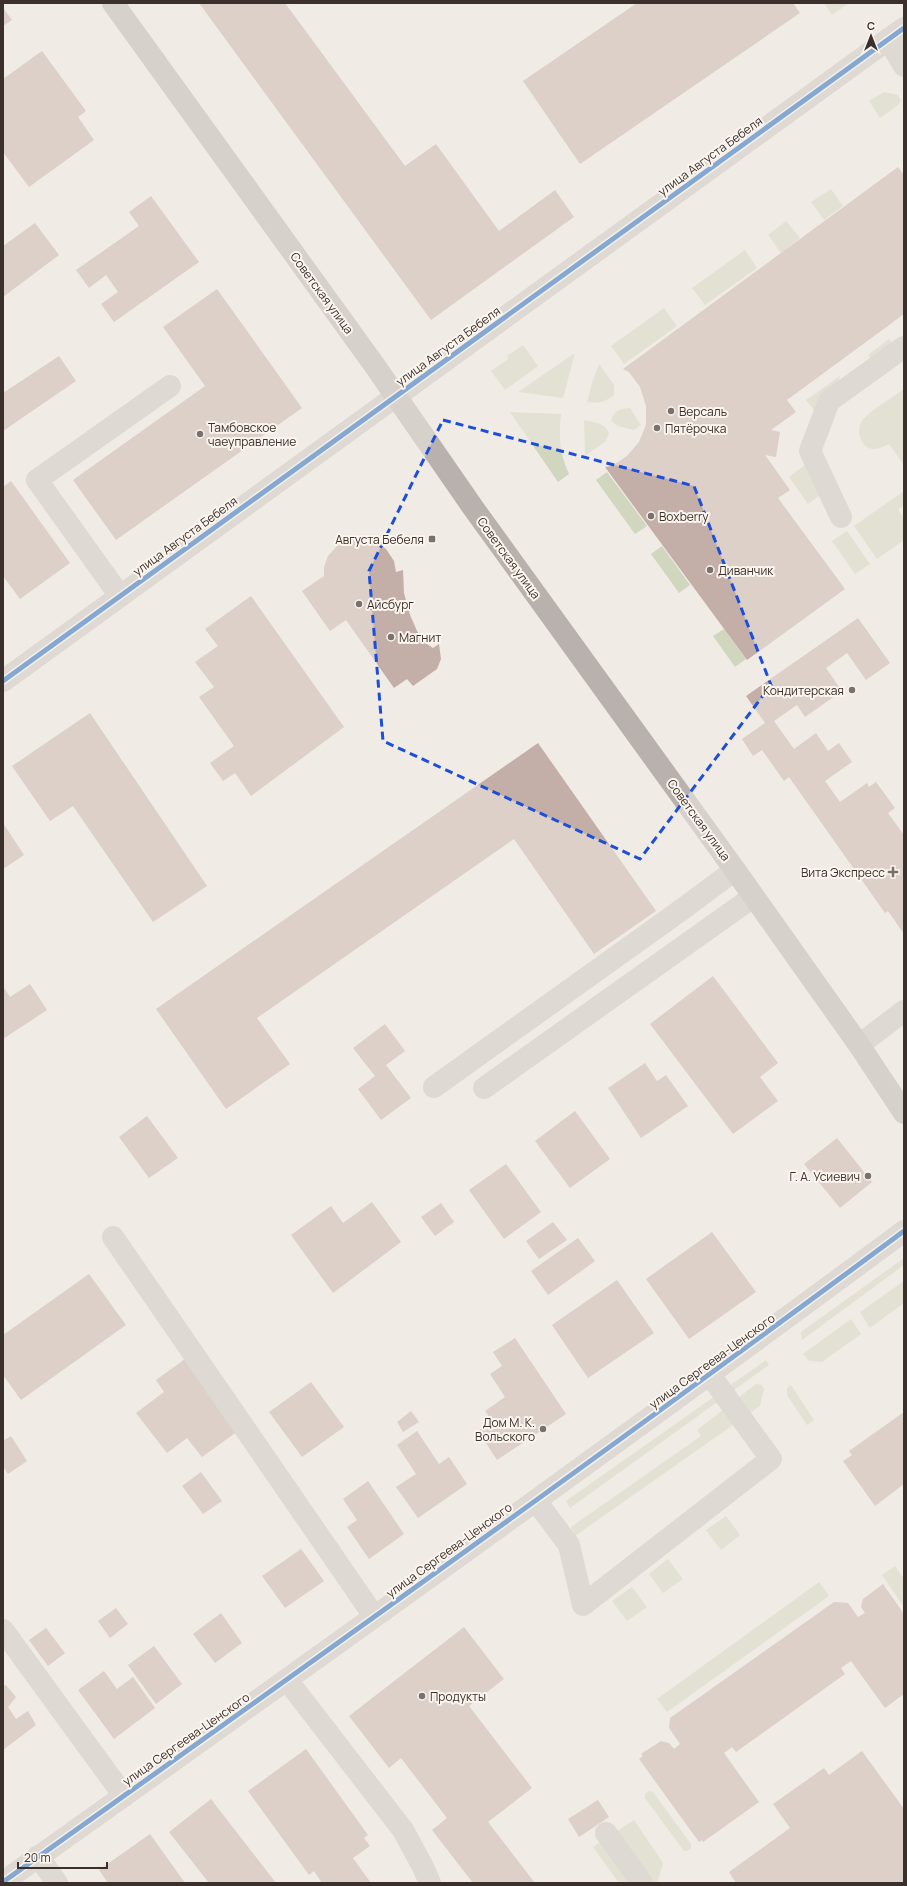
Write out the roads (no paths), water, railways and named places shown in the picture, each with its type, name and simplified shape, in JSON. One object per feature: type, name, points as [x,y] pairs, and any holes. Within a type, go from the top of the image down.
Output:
[{"type":"main road","name":"Советская улица","points":[[113,3],[396,396],[474,509],[735,870],[859,1045],[904,1113]]},
{"type":"street","name":"улица Августа Бебеля","points":[[3,681],[896,33]]},
{"type":"street","points":[[896,33],[904,66]]},
{"type":"street","points":[[841,517],[810,451],[829,401],[904,347]]},
{"type":"street","points":[[120,596],[37,480],[170,386]]},
{"type":"street","points":[[434,1087],[735,870]]},
{"type":"street","points":[[484,1088],[753,896]]},
{"type":"street","points":[[859,1045],[904,1011]]},
{"type":"street","name":"улица Сергеева-Ценского","points":[[3,1882],[710,1375],[904,1232]]},
{"type":"street","points":[[113,1237],[374,1616]]},
{"type":"street","points":[[536,1500],[569,1545],[583,1605],[771,1459],[710,1375]]},
{"type":"street","points":[[3,1630],[124,1796]]},
{"type":"street","points":[[286,1680],[404,1830],[430,1883]]},
{"type":"street","points":[[606,1833],[642,1883]]},
{"type":"street","points":[[38,1856],[57,1883]]},
{"type":"place","name":"Версаль","points":[[671,411]]},
{"type":"place","name":"Пятёрочка","points":[[657,428]]},
{"type":"place","name":"Тамбовское чаеуправление","points":[[200,434]]},
{"type":"place","name":"Boxberry","points":[[651,516]]},
{"type":"place","name":"Августа Бебеля","points":[[432,539]]},
{"type":"place","name":"Диванчик","points":[[710,570]]},
{"type":"place","name":"Айсбург","points":[[359,604]]},
{"type":"place","name":"Магнит","points":[[391,637]]},
{"type":"place","name":"Кондитерская","points":[[852,690]]},
{"type":"place","name":"Вита Экспресс","points":[[893,872]]},
{"type":"place","name":"Г. А. Усиевич","points":[[868,1176]]},
{"type":"place","name":"Дом М. К. Вольского","points":[[543,1429]]},
{"type":"place","name":"Продукты","points":[[422,1696]]}]
